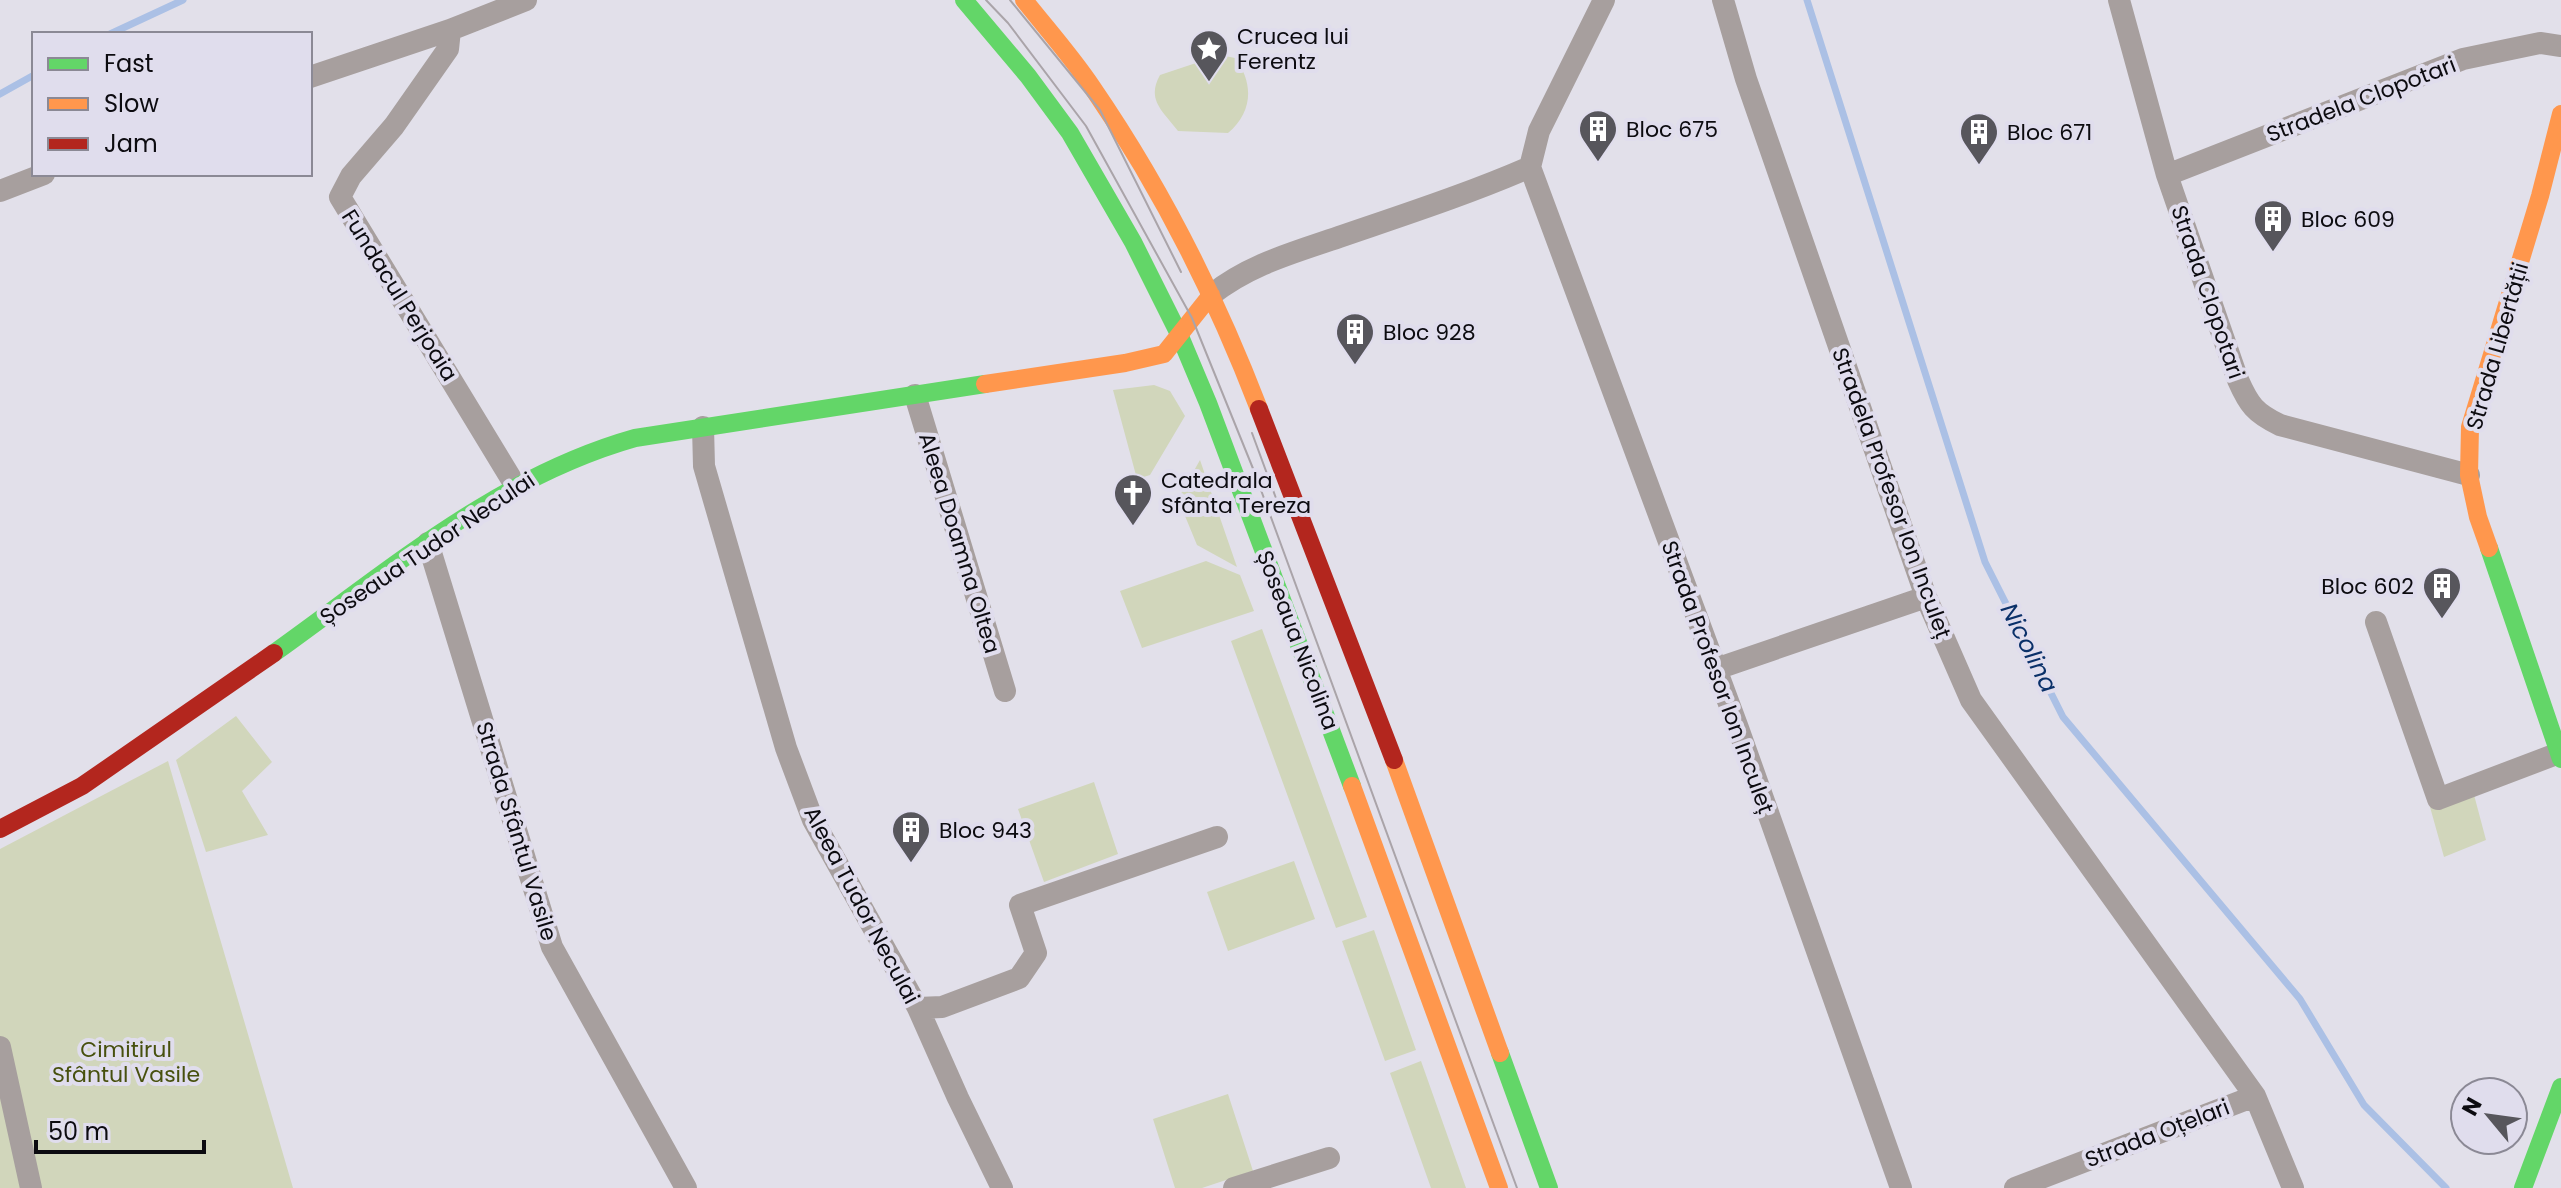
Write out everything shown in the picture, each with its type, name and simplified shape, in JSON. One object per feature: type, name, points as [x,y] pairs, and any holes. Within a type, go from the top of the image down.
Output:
[{"type":"main road","name":"Șoseaua Nicolina","points":[[964,0],[1028,76],[1070,133],[1133,242],[1179,334],[1333,734],[1499,1188]]},
{"type":"main road","points":[[1024,0],[1091,85],[1118,127],[1211,295],[1251,387],[1372,699],[1549,1188]]},
{"type":"main road","name":"Strada Libertății","points":[[2560,756],[2478,517],[2469,475],[2470,427],[2528,239],[2561,114]]},
{"type":"main road","points":[[2548,165],[2561,146]]},
{"type":"main road","name":"Șoseaua Tudor Neculai","points":[[0,829],[82,786],[135,751],[515,485],[599,446],[703,427],[1125,363],[1164,354],[1211,295]]},
{"type":"main road","points":[[2523,1188],[2561,1087]]},
{"type":"street","points":[[312,76],[450,30],[526,0]]},
{"type":"street","points":[[1211,295],[1235,276],[1273,260],[1488,185],[1530,167],[1539,131],[1604,0]]},
{"type":"street","name":"Stradela Profesor Ion Inculeț","points":[[1723,0],[1746,79],[1926,597],[1971,700],[2255,1096],[2293,1188]]},
{"type":"street","name":"Strada Clopotari","points":[[2119,0],[2167,175],[2247,401],[2260,415],[2280,425],[2469,475]]},
{"type":"street","name":"Fundacul Perjoaia","points":[[450,30],[448,49],[394,126],[351,176],[340,197],[515,485]]},
{"type":"street","name":"Stradela Clopotari","points":[[2167,175],[2463,59],[2540,43],[2561,46]]},
{"type":"street","name":"Strada Profesor Ion Inculeț","points":[[1530,167],[1716,669],[1901,1188]]},
{"type":"street","points":[[0,191],[39,176]]},
{"type":"street","name":"Aleea Doamna Oltea","points":[[915,395],[1005,691]]},
{"type":"street","name":"Aleea Tudor Neculai","points":[[703,427],[704,466],[786,748],[813,820],[918,1008],[1002,1188]]},
{"type":"street","name":"Strada Sfântul Vasile","points":[[428,543],[552,947],[686,1188]]},
{"type":"street","points":[[1716,669],[1926,597]]},
{"type":"street","points":[[2376,622],[2438,799],[2560,756]]},
{"type":"street","points":[[918,1008],[942,1007],[1019,978],[1036,953],[1020,905],[1217,837]]},
{"type":"street","points":[[0,1047],[31,1188]]},
{"type":"street","name":"Strada Oțelari","points":[[2015,1188],[2255,1096]]},
{"type":"street","points":[[1234,1188],[1329,1158]]},
{"type":"green space","points":[[1220,55],[1235,58],[1245,77],[1248,97],[1242,116],[1228,133],[1178,131],[1158,105],[1155,91],[1160,75]]},
{"type":"green space","points":[[1154,385],[1170,391],[1185,416],[1150,475],[1137,479],[1113,390]]},
{"type":"green space","points":[[1200,460],[1237,567],[1197,545],[1178,499]]},
{"type":"green space","points":[[1206,561],[1240,575],[1254,611],[1142,648],[1120,591]]},
{"type":"green space","points":[[1262,629],[1367,917],[1336,928],[1231,641]]},
{"type":"green space","points":[[236,716],[272,762],[242,791],[268,835],[206,852],[176,760]]},
{"type":"green space","name":"Cimitirul Sfântul Vasile","points":[[168,761],[293,1188],[0,1188],[0,849]]},
{"type":"green space","points":[[1094,782],[1118,854],[1044,882],[1018,809]]},
{"type":"green space","points":[[2473,791],[2486,840],[2444,857],[2430,807]]},
{"type":"green space","points":[[1294,861],[1315,919],[1228,951],[1207,892]]},
{"type":"green space","points":[[1374,930],[1416,1050],[1385,1061],[1342,941]]},
{"type":"green space","points":[[1421,1061],[1466,1188],[1431,1188],[1390,1073]]},
{"type":"green space","points":[[1228,1094],[1253,1171],[1202,1188],[1175,1188],[1153,1119]]},
{"type":"waterway","name":"Nicolina","points":[[114,32],[183,0]]},
{"type":"waterway","name":"Nicolina","points":[[1807,0],[1985,562],[2063,717],[2300,999],[2364,1105],[2446,1188]]},
{"type":"waterway","name":"Nicolina","points":[[0,94],[32,76]]},
{"type":"tram line","points":[[986,0],[1008,23],[1086,126],[1192,318],[1254,471],[1517,1188]]},
{"type":"tram line","points":[[1010,0],[1100,110],[1181,272]]},
{"type":"tram line","points":[[1252,433],[1277,501]]},
{"type":"traffic: fast","points":[[964,0],[1028,76],[1070,133],[1133,242],[1179,334],[1208,403],[1352,786]]},
{"type":"traffic: fast","points":[[274,653],[446,529],[490,502],[585,455],[635,438],[985,384]]},
{"type":"traffic: fast","points":[[2489,548],[2561,759]]},
{"type":"traffic: fast","points":[[1500,1053],[1549,1188]]},
{"type":"traffic: fast","points":[[2523,1188],[2561,1087]]},
{"type":"traffic: slow","points":[[1024,0],[1084,76],[1141,163],[1205,284],[1259,409]]},
{"type":"traffic: slow","points":[[2489,548],[2478,517],[2469,475],[2470,427],[2540,196],[2561,114]]},
{"type":"traffic: slow","points":[[985,384],[1125,363],[1164,354],[1211,295]]},
{"type":"traffic: slow","points":[[1394,760],[1500,1053]]},
{"type":"traffic: slow","points":[[1352,786],[1499,1188]]},
{"type":"traffic: jam","points":[[1259,409],[1394,760]]},
{"type":"traffic: jam","points":[[0,829],[82,786],[274,653]]},
{"type":"place","name":"Crucea lui Ferentz","points":[[1209,83]]},
{"type":"place","name":"Bloc 675","points":[[1598,163]]},
{"type":"place","name":"Bloc 671","points":[[1979,166]]},
{"type":"place","name":"Bloc 609","points":[[2273,253]]},
{"type":"place","name":"Bloc 928","points":[[1355,366]]},
{"type":"place","name":"Catedrala Sfânta Tereza","points":[[1133,527]]},
{"type":"place","name":"Bloc 602","points":[[2442,620]]},
{"type":"place","name":"Bloc 943","points":[[911,864]]}]
